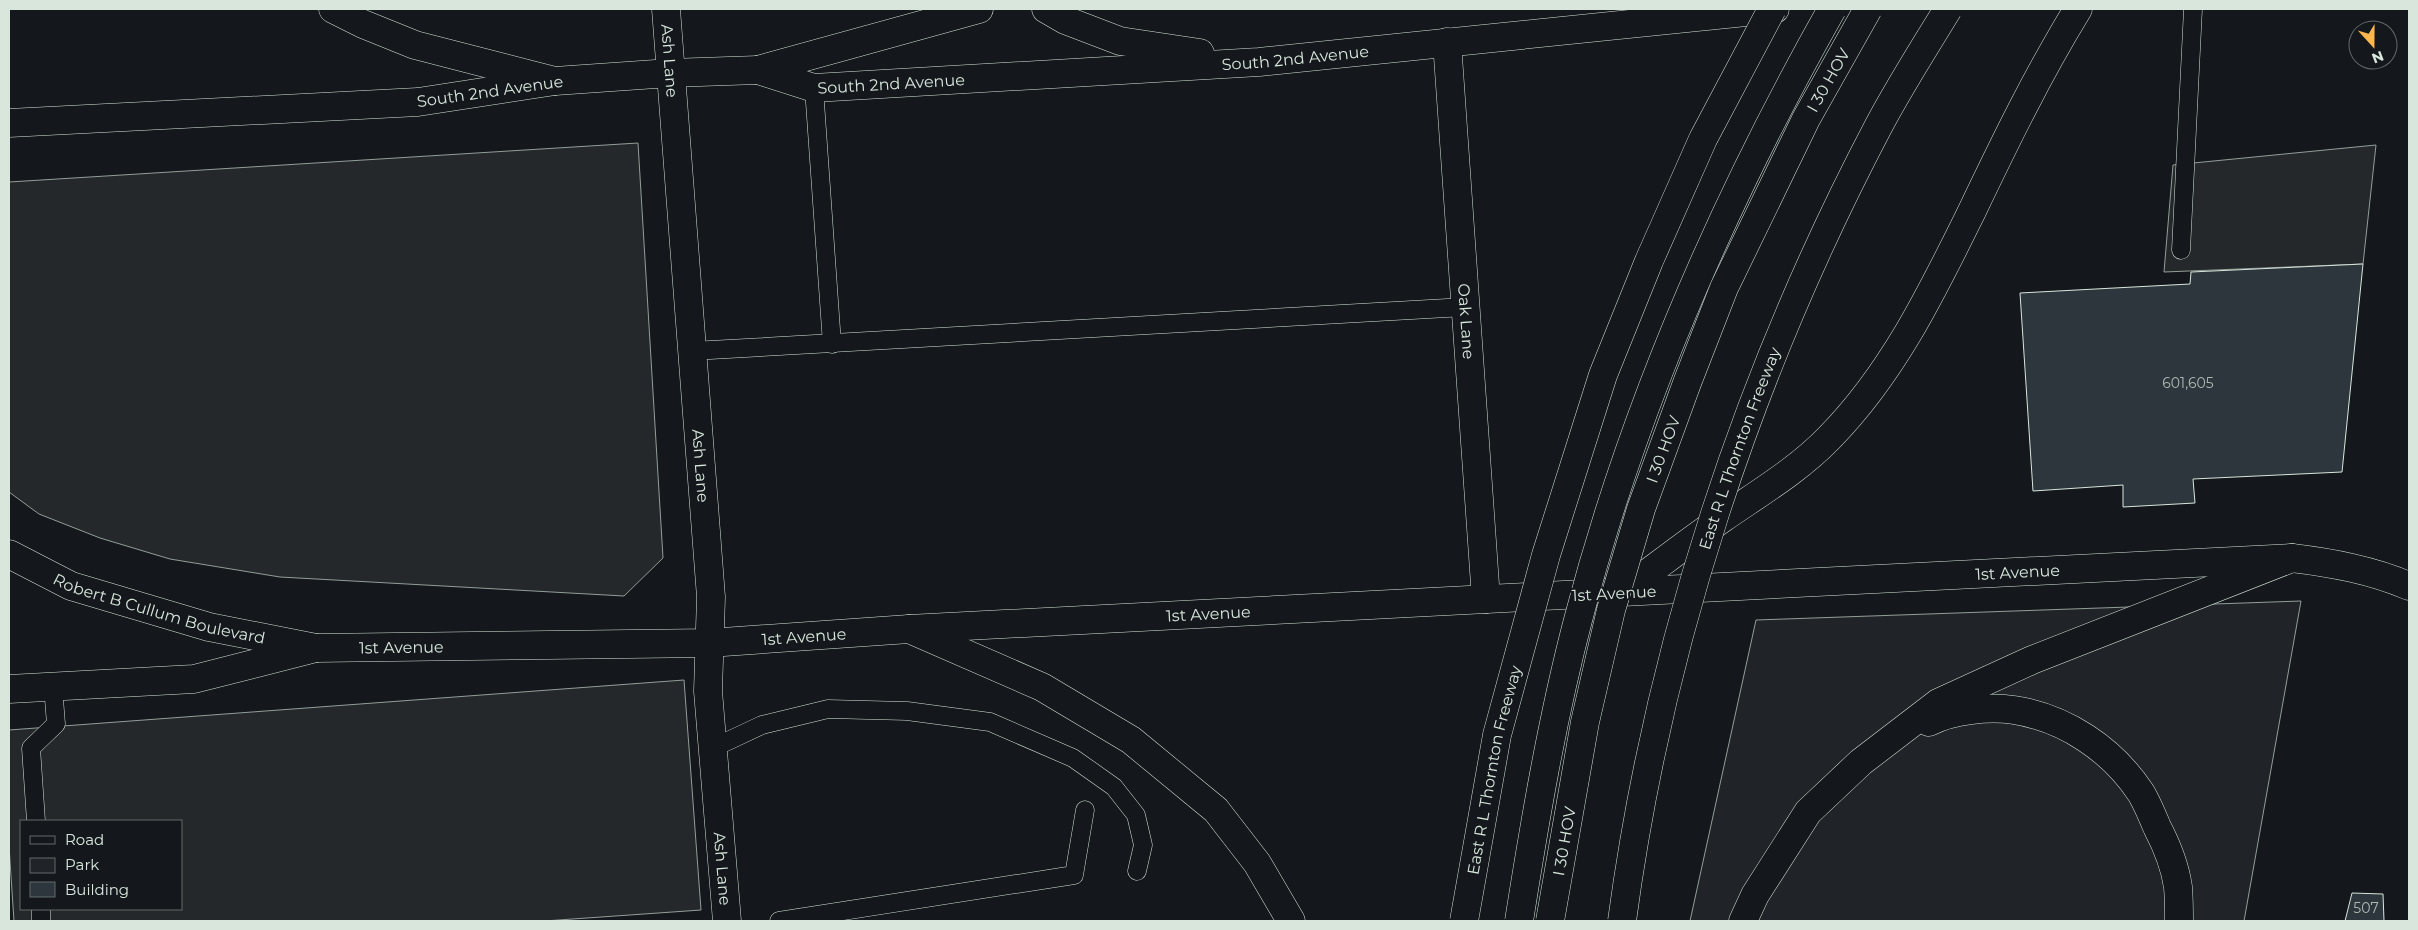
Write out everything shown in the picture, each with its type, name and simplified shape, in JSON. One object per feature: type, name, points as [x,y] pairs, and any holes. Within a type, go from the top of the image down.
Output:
[{"type":"main road","points":[[333,9],[362,24],[415,45],[555,81]]},
{"type":"main road","name":"Ash Lane","points":[[666,9],[711,597],[708,691],[727,921]]},
{"type":"main road","points":[[758,70],[979,9]]},
{"type":"main road","points":[[1046,9],[1065,20],[1120,41],[1258,62]]},
{"type":"main road","name":"South 2nd Avenue","points":[[9,123],[418,102],[555,81],[670,73],[758,70],[814,88],[1258,62],[1774,9]]},
{"type":"main road","name":"East R L Thornton Freeway","points":[[1464,921],[1497,735],[1546,554],[1603,375],[1649,261],[1703,139],[1774,9]]},
{"type":"main road","name":"I 30 HOV","points":[[1519,921],[1543,780],[1578,620],[1606,520],[1644,408],[1680,315],[1720,224],[1780,100],[1832,9]]},
{"type":"main road","name":"I 30 HOV","points":[[1550,921],[1584,722],[1611,610],[1641,508],[1686,383],[1724,288],[1806,119],[1868,9]]},
{"type":"main road","name":"East R L Thornton Freeway","points":[[1622,921],[1656,722],[1703,550],[1766,368],[1811,266],[1878,126],[1948,9]]},
{"type":"main road","points":[[1622,592],[1720,520],[1790,472],[1829,439],[1866,396],[1901,348],[1934,288],[2042,67],[2078,9]]},
{"type":"main road","name":"Oak Lane","points":[[1447,42],[1486,599]]},
{"type":"main road","name":"Robert B Cullum Boulevard","points":[[9,554],[71,586],[209,627],[316,648]]},
{"type":"main road","points":[[1743,921],[1755,895],[1808,812],[1861,762],[1938,703],[2032,660],[2292,558]]},
{"type":"main road","name":"1st Avenue","points":[[9,689],[194,679],[316,648],[709,643],[909,629],[2292,558],[2337,563],[2380,574],[2409,586]]},
{"type":"main road","points":[[909,629],[1042,687],[1131,740],[1216,810],[1257,863],[1292,921]]},
{"type":"main road","points":[[1861,762],[1933,720],[1982,707],[2028,712],[2057,722],[2098,746],[2141,793],[2172,862],[2178,887],[2179,921]]},
{"type":"lane","points":[[2181,250],[2193,9]]},
{"type":"lane","points":[[814,88],[832,344]]},
{"type":"lane","points":[[692,352],[1465,307]]},
{"type":"lane","points":[[36,820],[31,748],[56,724],[53,686]]},
{"type":"lane","points":[[714,748],[762,725],[828,709],[907,711],[990,722],[1073,758],[1114,787],[1136,815],[1142,845],[1137,871]]},
{"type":"lane","points":[[779,921],[1074,876],[1085,810]]},
{"type":"green space","points":[[2301,601],[2244,921],[1690,921],[1756,620]]},
{"type":"shaded area","points":[[638,143],[663,558],[624,596],[280,577],[170,559],[100,538],[39,514],[9,492],[9,182]]},
{"type":"shaded area","points":[[2376,145],[2363,264],[2164,272],[2173,165]]},
{"type":"shaded area","points":[[684,680],[701,910],[544,921],[14,921],[9,846],[9,730]]},
{"type":"building","points":[[2363,264],[2342,472],[2193,479],[2195,503],[2123,507],[2123,485],[2033,491],[2020,293],[2190,284],[2191,272]]},
{"type":"building","points":[[2352,893],[2383,894],[2384,921],[2345,921]]}]
